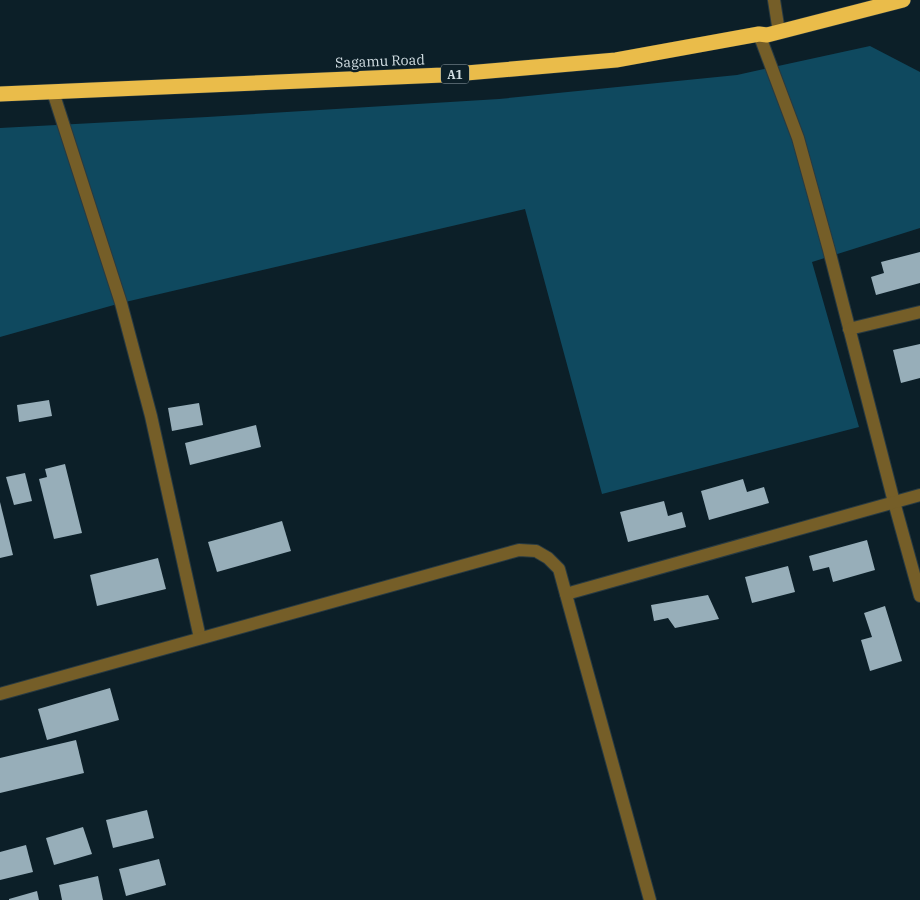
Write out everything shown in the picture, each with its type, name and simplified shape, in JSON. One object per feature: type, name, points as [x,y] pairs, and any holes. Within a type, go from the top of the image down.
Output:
[{"type":"highway","name":"Sagamu Road","points":[[0,94],[443,75],[616,60],[759,34],[767,35],[904,0]]},
{"type":"street","points":[[774,0],[779,32]]},
{"type":"street","points":[[759,34],[798,138],[920,596]]},
{"type":"street","points":[[53,92],[121,303],[151,416],[200,638]]},
{"type":"street","points":[[849,330],[920,312]]},
{"type":"street","points":[[566,594],[920,495]]},
{"type":"street","points":[[0,694],[519,550],[536,551],[548,558],[559,569],[650,900]]},
{"type":"shaded area","points":[[870,46],[920,72],[920,228],[812,262],[859,427],[602,494],[525,209],[121,303],[0,337],[0,128],[499,99],[737,75]]},
{"type":"building","points":[[920,252],[920,283],[876,295],[871,277],[884,273],[881,262]]},
{"type":"building","points":[[920,344],[920,378],[901,383],[893,350]]},
{"type":"building","points":[[49,400],[52,416],[19,422],[17,405]]},
{"type":"building","points":[[199,403],[203,425],[172,431],[168,408]]},
{"type":"building","points":[[256,425],[261,447],[190,465],[185,443]]},
{"type":"building","points":[[65,464],[82,533],[54,539],[39,479],[47,477],[45,469]]},
{"type":"building","points":[[25,473],[32,501],[14,505],[6,477]]},
{"type":"building","points":[[743,479],[747,492],[764,487],[769,503],[709,520],[701,491]]},
{"type":"building","points":[[664,501],[668,516],[682,512],[686,527],[628,542],[620,512]]},
{"type":"building","points":[[0,502],[13,555],[0,558]]},
{"type":"building","points":[[282,521],[291,551],[217,572],[208,542]]},
{"type":"building","points":[[867,540],[875,570],[833,582],[829,567],[813,571],[809,556]]},
{"type":"building","points":[[158,558],[166,589],[97,606],[90,575]]},
{"type":"building","points":[[788,566],[795,592],[752,603],[745,577]]},
{"type":"building","points":[[708,595],[719,619],[675,628],[668,618],[654,621],[651,605]]},
{"type":"building","points":[[885,606],[902,661],[870,671],[861,640],[872,637],[864,613]]},
{"type":"building","points":[[110,688],[119,720],[47,740],[38,709]]},
{"type":"building","points":[[76,740],[84,773],[0,793],[0,758]]},
{"type":"building","points":[[147,810],[154,838],[113,848],[106,820]]},
{"type":"building","points":[[83,827],[92,854],[54,865],[46,838]]},
{"type":"building","points":[[26,845],[33,872],[0,880],[0,852]]},
{"type":"building","points":[[159,859],[166,885],[126,896],[119,869]]},
{"type":"building","points":[[98,876],[103,900],[62,900],[59,885]]},
{"type":"building","points":[[37,891],[39,900],[9,900],[9,899]]}]
